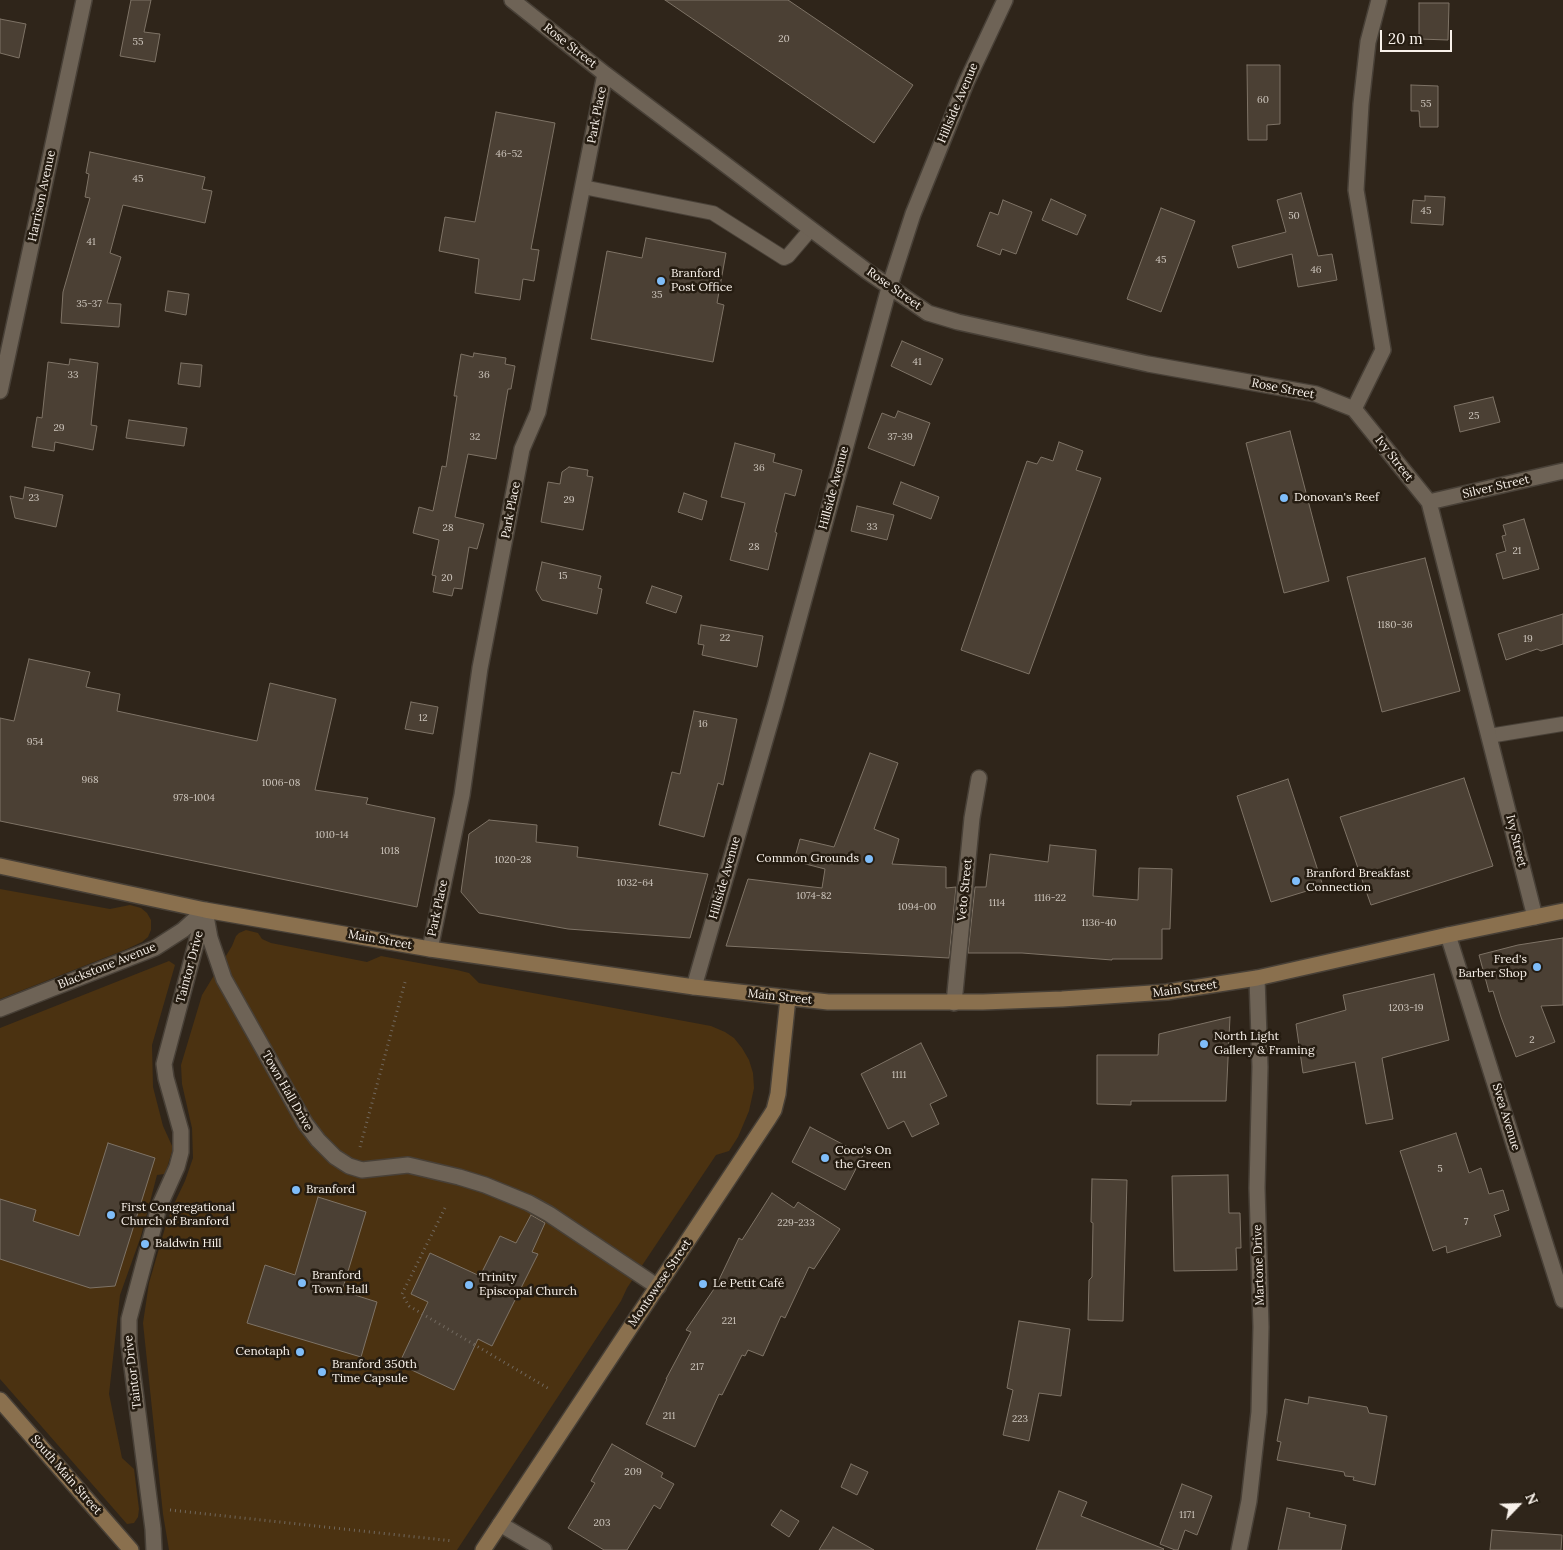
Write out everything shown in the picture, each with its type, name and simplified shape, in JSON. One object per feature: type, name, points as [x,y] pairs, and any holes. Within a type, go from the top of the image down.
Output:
[{"type":"street","name":"Harrison Avenue","points":[[0,391],[84,0]]},
{"type":"street","name":"Rose Street","points":[[512,0],[605,74],[811,229],[890,288],[928,313],[958,322],[1148,364],[1316,394],[1354,409]]},
{"type":"street","name":"Hillside Avenue","points":[[694,987],[775,706],[890,288],[916,205],[966,82],[1005,0]]},
{"type":"street","points":[[1354,409],[1383,350],[1356,190],[1361,104],[1367,50],[1379,0]]},
{"type":"street","name":"Park Place","points":[[430,949],[462,795],[480,668],[522,448],[538,412],[605,74]]},
{"type":"street","name":"Ivy Street","points":[[1354,409],[1428,502],[1535,917]]},
{"type":"street","name":"Silver Street","points":[[1428,502],[1563,471]]},
{"type":"street","name":"Veto Street","points":[[954,1002],[972,818],[979,778]]},
{"type":"street","name":"Main Street","points":[[0,866],[205,910],[430,949],[694,987],[828,1002],[954,1002],[1129,996],[1187,990],[1257,978],[1563,911]]},
{"type":"street","name":"Blackstone Avenue","points":[[0,1009],[155,948],[183,930],[205,910]]},
{"type":"street","name":"Town Hall Drive","points":[[205,910],[210,938],[224,978],[305,1122],[318,1140],[335,1157],[349,1166],[362,1170],[408,1165],[486,1185],[549,1214],[658,1287]]},
{"type":"street","name":"Taintor Drive","points":[[154,1550],[154,1529],[129,1344],[129,1319],[159,1207],[177,1167],[181,1152],[181,1131],[166,1078],[164,1064],[205,910]]},
{"type":"street","name":"Svea Avenue","points":[[1448,935],[1563,1300]]},
{"type":"street","name":"Martone Drive","points":[[1239,1550],[1249,1501],[1259,1412],[1262,1328],[1257,1188],[1260,1067],[1257,978]]},
{"type":"street","name":"Montowese Street","points":[[483,1550],[774,1110],[778,1094],[788,998]]},
{"type":"street","name":"South Main Street","points":[[0,1400],[131,1550]]},
{"type":"street","points":[[500,1524],[544,1550]]},
{"type":"lane","points":[[583,187],[713,213],[784,258],[788,256],[811,229]]},
{"type":"lane","points":[[1489,736],[1563,724]]},
{"type":"path","points":[[360,1147],[405,982]]},
{"type":"path","points":[[446,1208],[402,1294],[409,1306],[551,1390]]},
{"type":"path","points":[[166,1510],[453,1541]]},
{"type":"shaded area","points":[[0,889],[110,909],[130,905],[141,908],[147,913],[151,920],[151,930],[148,937],[142,942],[127,949],[0,999]]},
{"type":"shaded area","points":[[246,930],[258,933],[262,939],[271,943],[367,962],[381,956],[457,970],[469,973],[479,983],[711,1026],[734,1038],[749,1060],[753,1073],[754,1088],[749,1111],[738,1137],[729,1151],[716,1155],[457,1550],[169,1550],[163,1514],[143,1323],[149,1283],[165,1228],[193,1158],[192,1128],[182,1084],[181,1065],[202,995],[232,946],[236,936]]},
{"type":"shaded area","points":[[169,961],[175,965],[152,1045],[153,1087],[163,1126],[173,1148],[166,1171],[164,1174],[157,1175],[141,1236],[120,1295],[109,1394],[122,1458],[134,1469],[139,1509],[138,1517],[134,1523],[127,1524],[0,1379],[0,1028]]},
{"type":"building","points":[[131,0],[151,0],[144,32],[160,34],[155,62],[120,56]]},
{"type":"building","points":[[665,0],[788,0],[913,85],[874,143]]},
{"type":"building","points":[[1419,3],[1449,3],[1448,40],[1419,39]]},
{"type":"building","points":[[0,19],[26,24],[19,58],[0,53]]},
{"type":"building","points":[[1247,65],[1280,65],[1280,124],[1267,125],[1267,140],[1248,140]]},
{"type":"building","points":[[1411,85],[1438,86],[1438,127],[1420,127],[1419,111],[1411,111]]},
{"type":"building","points":[[496,112],[555,123],[531,249],[539,250],[534,281],[523,279],[520,300],[475,293],[479,259],[439,251],[445,217],[475,222]]},
{"type":"building","points":[[90,152],[205,177],[202,189],[212,191],[205,223],[123,205],[110,253],[121,257],[107,303],[121,304],[119,327],[61,323],[63,292],[90,198],[85,197],[89,174],[86,173]]},
{"type":"building","points":[[1301,193],[1318,256],[1332,254],[1337,280],[1298,287],[1292,254],[1238,268],[1232,246],[1286,232],[1277,200]]},
{"type":"building","points":[[1425,196],[1445,197],[1443,225],[1411,223],[1413,200],[1425,201]]},
{"type":"building","points":[[1051,199],[1086,215],[1077,235],[1042,220]]},
{"type":"building","points":[[1003,200],[1032,212],[1016,254],[1002,249],[1000,255],[977,246],[990,212],[998,215]]},
{"type":"building","points":[[1161,208],[1195,221],[1161,312],[1127,299]]},
{"type":"building","name":"Branford Post Office","points":[[646,238],[726,253],[717,303],[724,305],[713,362],[591,339],[607,251],[642,258]]},
{"type":"building","points":[[168,291],[189,294],[186,315],[165,311]]},
{"type":"building","points":[[902,341],[943,359],[931,385],[891,366]]},
{"type":"building","points":[[474,353],[506,358],[505,364],[515,366],[511,389],[508,389],[496,459],[468,454],[455,517],[484,524],[477,549],[469,547],[462,589],[454,588],[452,596],[433,592],[436,576],[432,575],[439,540],[413,533],[419,507],[433,511],[442,466],[446,467],[457,396],[454,396],[461,354],[473,357]]},
{"type":"building","points":[[70,359],[98,363],[91,425],[97,426],[93,450],[55,442],[54,451],[32,447],[37,417],[42,418],[48,362],[69,365]]},
{"type":"building","points":[[181,363],[202,365],[200,387],[178,384]]},
{"type":"building","points":[[1493,397],[1500,422],[1460,432],[1454,406]]},
{"type":"building","points":[[898,411],[930,423],[914,466],[868,448],[882,413],[895,418]]},
{"type":"building","points":[[129,420],[187,428],[184,446],[126,438]]},
{"type":"building","name":"Donovan's Reef","points":[[1290,431],[1329,581],[1284,593],[1246,443]]},
{"type":"building","points":[[1059,442],[1083,451],[1076,470],[1101,478],[1029,674],[961,650],[1027,461],[1037,464],[1041,457],[1053,461]]},
{"type":"building","points":[[735,443],[775,454],[773,462],[802,470],[795,496],[785,493],[768,570],[730,560],[745,503],[721,497]]},
{"type":"building","points":[[569,467],[588,470],[587,476],[593,477],[583,530],[541,522],[548,482],[560,484],[562,472]]},
{"type":"building","points":[[901,482],[939,497],[931,519],[893,504]]},
{"type":"building","points":[[25,487],[63,495],[56,527],[15,518],[10,496],[23,499]]},
{"type":"building","points":[[684,493],[707,501],[702,520],[678,512]]},
{"type":"building","points":[[857,506],[894,515],[887,540],[851,531]]},
{"type":"building","points":[[1524,519],[1539,569],[1503,579],[1496,554],[1506,551],[1502,536],[1506,535],[1503,525]]},
{"type":"building","points":[[1425,558],[1460,691],[1382,712],[1347,577]]},
{"type":"building","points":[[542,562],[601,576],[598,588],[602,589],[597,614],[542,600],[536,590]]},
{"type":"building","points":[[652,586],[682,596],[676,613],[646,603]]},
{"type":"building","points":[[1563,614],[1563,644],[1541,651],[1537,649],[1506,660],[1498,634]]},
{"type":"building","points":[[701,625],[763,636],[757,667],[702,655],[704,645],[698,644]]},
{"type":"building","points":[[29,659],[90,672],[86,687],[120,694],[117,711],[257,741],[270,683],[336,699],[315,790],[368,798],[366,804],[435,818],[417,907],[0,821],[0,718],[14,721]]},
{"type":"building","points":[[411,702],[438,707],[433,734],[405,729]]},
{"type":"building","points":[[694,711],[737,719],[723,785],[718,783],[704,837],[659,825],[672,772],[680,774]]},
{"type":"building","points":[[870,753],[898,763],[874,829],[899,839],[892,864],[946,867],[946,888],[956,887],[949,958],[726,946],[748,879],[822,888],[825,869],[794,861],[800,839],[834,847]]},
{"type":"building","points":[[1464,778],[1493,866],[1371,905],[1340,817]]},
{"type":"building","points":[[1288,779],[1323,886],[1271,902],[1237,796]]},
{"type":"building","points":[[489,820],[537,825],[536,842],[578,847],[577,857],[708,874],[690,938],[568,929],[479,913],[461,892],[469,834]]},
{"type":"building","points":[[1050,845],[1096,850],[1093,896],[1138,900],[1139,868],[1172,869],[1170,929],[1162,929],[1162,959],[1112,960],[1022,953],[968,953],[975,887],[986,887],[990,854],[1048,862]]},
{"type":"building","points":[[1563,938],[1563,1005],[1541,1006],[1555,1042],[1516,1057],[1493,991],[1489,992],[1479,955],[1518,945]]},
{"type":"building","points":[[1434,974],[1449,1040],[1382,1058],[1393,1119],[1366,1124],[1355,1062],[1303,1073],[1296,1024],[1346,1010],[1343,995]]},
{"type":"building","points":[[1230,1017],[1226,1101],[1131,1101],[1131,1105],[1097,1104],[1097,1055],[1158,1055],[1159,1034]]},
{"type":"building","points":[[921,1043],[947,1096],[930,1104],[939,1124],[912,1137],[904,1121],[888,1129],[861,1074]]},
{"type":"building","points":[[810,1127],[863,1155],[845,1190],[792,1162]]},
{"type":"building","points":[[1456,1133],[1469,1173],[1481,1168],[1489,1194],[1503,1190],[1509,1210],[1494,1215],[1501,1236],[1447,1253],[1446,1246],[1433,1251],[1400,1151]]},
{"type":"building","name":"First Congregational Church of Branford","points":[[108,1143],[155,1158],[115,1286],[90,1288],[0,1259],[0,1199],[36,1210],[33,1221],[79,1236]]},
{"type":"building","points":[[1228,1175],[1229,1213],[1240,1213],[1241,1248],[1236,1248],[1237,1270],[1174,1271],[1172,1176]]},
{"type":"building","points":[[1092,1179],[1127,1180],[1123,1321],[1088,1320],[1089,1280],[1092,1277]]},
{"type":"building","points":[[772,1193],[794,1208],[798,1202],[840,1229],[814,1269],[809,1267],[785,1318],[781,1316],[763,1356],[748,1350],[745,1356],[742,1355],[722,1395],[719,1394],[695,1447],[646,1424],[666,1379],[691,1332],[686,1330],[716,1286],[739,1238],[742,1240]]},
{"type":"building","name":"Branford Town Hall","points":[[318,1197],[366,1212],[342,1291],[377,1302],[361,1357],[247,1323],[265,1265],[295,1275]]},
{"type":"building","name":"Trinity Episcopal Church","points":[[531,1215],[545,1223],[532,1252],[538,1254],[492,1346],[478,1339],[454,1390],[399,1364],[428,1302],[411,1294],[430,1253],[480,1276],[500,1236],[516,1243]]},
{"type":"building","points":[[1019,1321],[1070,1329],[1061,1396],[1039,1393],[1029,1441],[1003,1435],[1013,1390],[1007,1388]]},
{"type":"building","points":[[1309,1397],[1367,1407],[1369,1413],[1387,1416],[1375,1485],[1353,1480],[1354,1477],[1345,1476],[1344,1472],[1277,1460],[1281,1442],[1277,1441],[1285,1399],[1308,1404]]},
{"type":"building","points":[[612,1444],[663,1473],[661,1477],[674,1484],[660,1509],[654,1505],[627,1550],[604,1550],[568,1528],[595,1483],[591,1481]]},
{"type":"building","points":[[851,1464],[868,1472],[857,1495],[841,1487]]},
{"type":"building","points":[[1182,1484],[1212,1496],[1197,1535],[1185,1530],[1178,1550],[1175,1550],[1160,1544]]},
{"type":"building","points":[[1059,1491],[1087,1502],[1081,1516],[1164,1549],[1036,1550]]},
{"type":"building","points":[[1287,1508],[1310,1513],[1309,1517],[1346,1525],[1341,1550],[1278,1550]]},
{"type":"building","points":[[781,1510],[799,1521],[789,1537],[771,1525]]},
{"type":"building","points":[[833,1527],[874,1550],[819,1550]]},
{"type":"building","points":[[1492,1530],[1562,1535],[1561,1550],[1490,1550]]},
{"type":"place","name":"Branford Post Office","points":[[661,281]]},
{"type":"place","name":"Donovan's Reef","points":[[1284,498]]},
{"type":"place","name":"Common Grounds","points":[[869,859]]},
{"type":"place","name":"Branford Breakfast Connection","points":[[1296,881]]},
{"type":"place","name":"Fred's Barber Shop","points":[[1537,967]]},
{"type":"place","name":"North Light Gallery & Framing","points":[[1204,1044]]},
{"type":"place","name":"Coco's On the Green","points":[[825,1158]]},
{"type":"place","name":"Branford","points":[[296,1190]]},
{"type":"place","name":"First Congregational Church of Branford","points":[[111,1215]]},
{"type":"place","name":"Baldwin Hill","points":[[145,1244]]},
{"type":"place","name":"Branford Town Hall","points":[[302,1283]]},
{"type":"place","name":"Le Petit Café","points":[[703,1284]]},
{"type":"place","name":"Trinity Episcopal Church","points":[[469,1285]]},
{"type":"place","name":"Cenotaph","points":[[300,1352]]},
{"type":"place","name":"Branford 350th Time Capsule","points":[[322,1372]]}]
